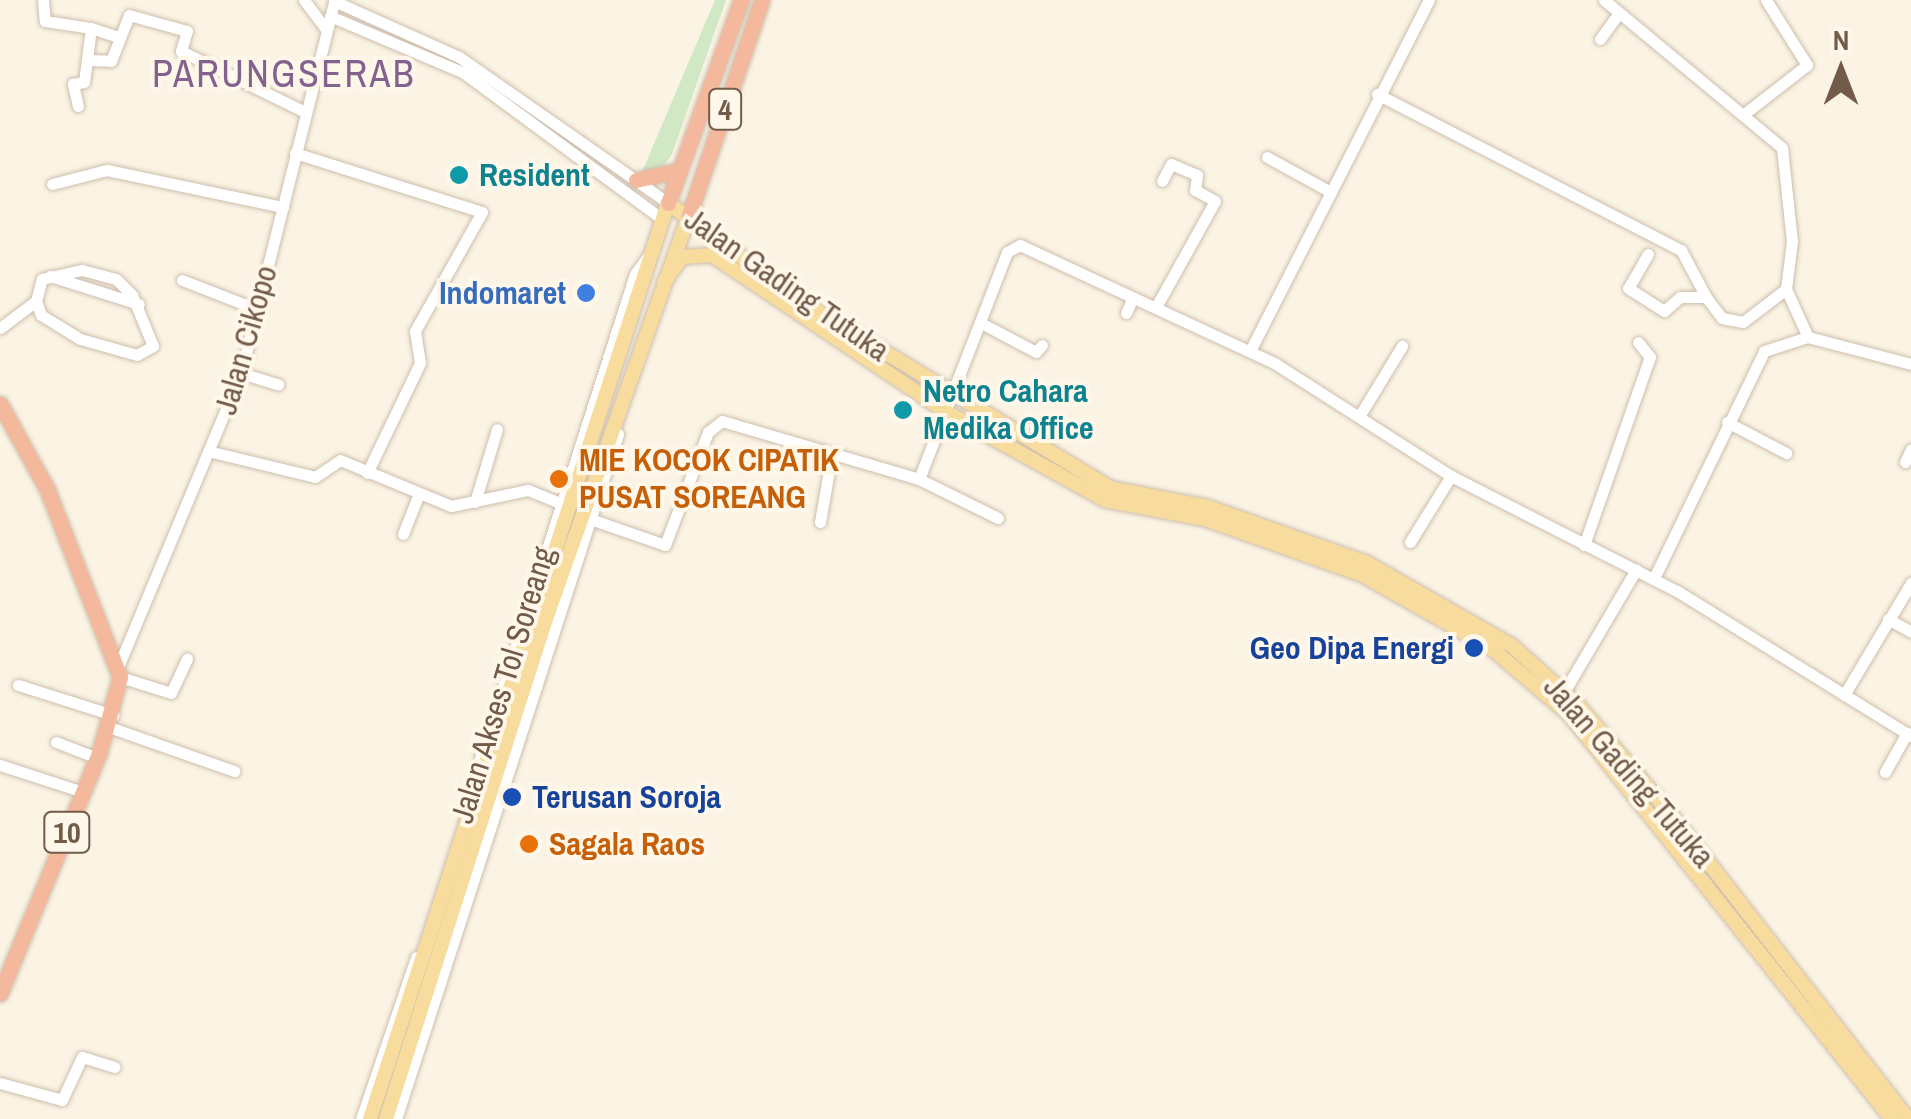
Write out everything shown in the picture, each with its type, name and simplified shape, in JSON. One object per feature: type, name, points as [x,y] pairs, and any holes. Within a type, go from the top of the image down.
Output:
[{"type":"highway","name":"4","points":[[665,211],[741,0]]},
{"type":"highway","name":"4","points":[[685,226],[762,0]]},
{"type":"highway","points":[[636,180],[680,170]]},
{"type":"highway","points":[[0,404],[47,489],[119,672]]},
{"type":"highway","name":"10","points":[[0,994],[111,721],[119,672]]},
{"type":"main road","name":"Jalan Gading Tutuka","points":[[665,211],[954,398],[1117,491],[1208,506],[1368,563],[1496,635],[1564,692],[1908,1119]]},
{"type":"main road","name":"Jalan Akses Tol Soreang","points":[[386,1119],[457,886],[528,608],[665,211]]},
{"type":"main road","name":"Jalan Akses Tol Soreang","points":[[370,1119],[535,666],[685,226]]},
{"type":"main road","name":"Jalan Gading Tutuka","points":[[664,282],[682,257],[712,255],[948,413],[1105,500],[1218,523],[1442,615],[1569,714],[1729,898],[1892,1119]]},
{"type":"street","points":[[43,0],[45,21],[115,36]]},
{"type":"street","points":[[304,0],[326,29]]},
{"type":"street","name":"Jalan Cikopo","points":[[119,672],[241,374],[335,0]]},
{"type":"street","name":"Jalan Gading Tutuka","points":[[335,0],[459,56],[636,180],[665,211]]},
{"type":"street","points":[[1250,351],[1326,190],[1430,0]]},
{"type":"street","points":[[1604,0],[1744,114],[1784,156],[1786,290],[1808,338]]},
{"type":"street","points":[[1744,114],[1807,64],[1766,0]]},
{"type":"street","points":[[1600,39],[1619,13]]},
{"type":"street","points":[[87,60],[112,61],[115,36],[129,15],[187,30],[181,51],[305,112]]},
{"type":"street","name":"Jalan Gading Tutuka","points":[[330,16],[464,73],[665,211]]},
{"type":"street","points":[[78,106],[73,84],[84,82],[91,28]]},
{"type":"street","points":[[1377,94],[1681,250],[1706,297],[1737,322],[1786,290]]},
{"type":"street","points":[[296,153],[482,212],[415,331],[420,362],[367,472]]},
{"type":"street","points":[[1267,158],[1326,190]]},
{"type":"street","points":[[1156,308],[1215,201],[1194,190],[1198,176],[1172,164],[1162,181]]},
{"type":"street","points":[[52,184],[107,170],[283,207]]},
{"type":"street","points":[[919,479],[1015,244],[1250,351],[1360,415],[1451,476],[1654,578],[1909,735],[1885,772]]},
{"type":"street","name":"Jalan Akses Tol Soreang","points":[[361,1119],[561,503],[650,253]]},
{"type":"street","points":[[1648,254],[1630,290],[1664,311],[1680,298],[1706,297]]},
{"type":"street","points":[[0,328],[36,301],[50,276],[102,274],[138,304],[152,331],[146,354],[57,329],[36,301]]},
{"type":"street","points":[[182,280],[258,310]]},
{"type":"street","name":"Jalan Akses Tol Soreang","points":[[396,1119],[535,666],[593,520],[664,282]]},
{"type":"street","points":[[1126,313],[1133,297]]},
{"type":"street","points":[[980,323],[1035,352],[1042,345]]},
{"type":"street","points":[[1654,578],[1727,422],[1767,348],[1808,338],[1911,364]]},
{"type":"street","points":[[1584,545],[1650,357],[1638,342]]},
{"type":"street","points":[[1360,415],[1402,346]]},
{"type":"street","points":[[241,374],[278,384]]},
{"type":"street","points":[[593,520],[665,545],[720,422],[831,459],[919,479],[998,518]]},
{"type":"street","points":[[1727,422],[1786,453]]},
{"type":"street","points":[[475,502],[497,430]]},
{"type":"street","points":[[1905,462],[1911,449]]},
{"type":"street","points":[[212,452],[315,477],[336,460],[418,496],[475,502],[532,490],[561,503]]},
{"type":"street","points":[[820,522],[831,459]]},
{"type":"street","points":[[1410,542],[1451,476]]},
{"type":"street","points":[[403,534],[418,496]]},
{"type":"street","points":[[1564,692],[1636,570]]},
{"type":"street","points":[[1844,694],[1911,584]]},
{"type":"street","points":[[1888,618],[1911,632]]},
{"type":"street","points":[[119,672],[171,693],[187,658]]},
{"type":"street","points":[[18,684],[234,772]]},
{"type":"street","points":[[56,742],[97,758]]},
{"type":"street","points":[[0,766],[83,792]]},
{"type":"street","points":[[0,1082],[62,1100],[82,1056],[115,1067]]},
{"type":"green space","points":[[715,0],[726,0],[672,154],[662,169],[642,172]]},
{"type":"place","name":"Resident","points":[[459,175]]},
{"type":"place","name":"Indomaret","points":[[586,293]]},
{"type":"place","name":"Netro Cahara Medika Office","points":[[903,410]]},
{"type":"place","name":"MIE KOCOK CIPATIK PUSAT SOREANG","points":[[559,479]]},
{"type":"place","name":"Geo Dipa Energi","points":[[1474,648]]},
{"type":"place","name":"Terusan Soroja","points":[[512,797]]},
{"type":"place","name":"Sagala Raos","points":[[529,844]]},
{"type":"district","name":"PARUNGSERAB","points":[[284,74]]}]
